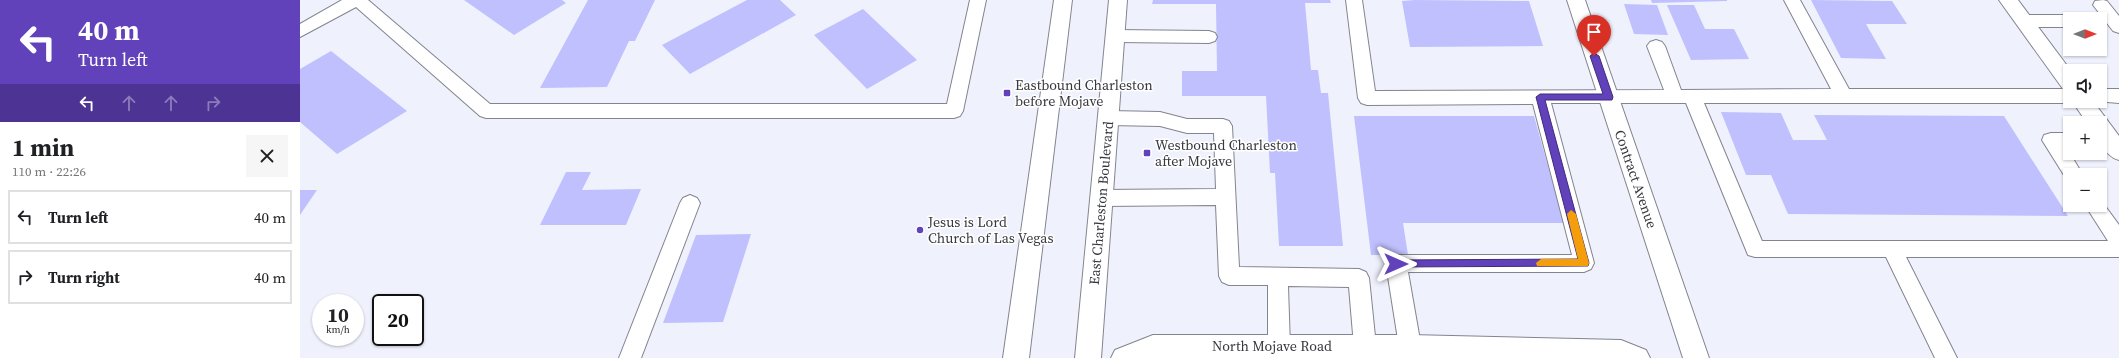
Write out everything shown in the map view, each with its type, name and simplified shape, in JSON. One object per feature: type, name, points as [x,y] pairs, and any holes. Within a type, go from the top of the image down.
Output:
[{"type":"street","points":[[1016,358],[1063,0]]},
{"type":"street","name":"East Charleston Boulevard","points":[[1088,358],[1118,0]]},
{"type":"street","name":"Contract Avenue","points":[[1576,0],[1696,358]]},
{"type":"street","points":[[2008,0],[2063,74]]},
{"type":"street","name":"North Mojave Road","points":[[1124,358],[1153,346],[1410,346],[1621,351],[1637,358]]},
{"type":"lane","points":[[300,31],[355,0]]},
{"type":"lane","points":[[358,0],[486,111],[954,111],[978,0]]},
{"type":"lane","points":[[1354,0],[1367,98],[1842,94],[2063,96]]},
{"type":"lane","points":[[1792,0],[1842,94]]},
{"type":"lane","points":[[2024,21],[2063,21]]},
{"type":"lane","points":[[1115,36],[1209,37]]},
{"type":"lane","points":[[1656,46],[1684,96],[1755,249],[2119,249]]},
{"type":"lane","points":[[2107,96],[2119,96]]},
{"type":"lane","points":[[1410,346],[1396,264],[1584,263],[1540,97]]},
{"type":"lane","points":[[1108,118],[1160,119],[1187,126],[1223,126],[1229,276],[1359,278],[1365,346]]},
{"type":"lane","points":[[2063,140],[2051,140],[2063,158]]},
{"type":"lane","points":[[1101,198],[1226,197]]},
{"type":"lane","points":[[630,358],[690,203]]},
{"type":"lane","points":[[2100,212],[2119,241]]},
{"type":"lane","points":[[1892,249],[1946,358]]},
{"type":"lane","points":[[1278,277],[1279,347]]},
{"type":"building","points":[[464,0],[562,0],[566,3],[514,35]]},
{"type":"building","points":[[588,0],[655,0],[635,41],[629,41],[607,87],[540,88]]},
{"type":"building","points":[[747,0],[780,0],[796,15],[690,74],[662,45]]},
{"type":"building","points":[[1153,0],[1330,0],[1331,3],[1305,3],[1311,70],[1318,70],[1321,93],[1328,93],[1343,246],[1279,246],[1275,173],[1270,173],[1266,96],[1182,96],[1182,71],[1217,71],[1216,4],[1152,4]]},
{"type":"building","points":[[1651,0],[1727,0],[1727,1],[1652,3]]},
{"type":"building","points":[[1811,0],[1892,1],[1907,24],[1866,24],[1886,59],[1841,58]]},
{"type":"building","points":[[1402,1],[1529,1],[1543,46],[1410,47]]},
{"type":"building","points":[[1624,4],[1657,5],[1668,35],[1634,34]]},
{"type":"building","points":[[1667,5],[1694,5],[1705,29],[1734,29],[1749,59],[1691,60]]},
{"type":"building","points":[[863,9],[917,60],[867,89],[814,35]]},
{"type":"building","points":[[331,51],[407,111],[337,154],[300,122],[300,69]]},
{"type":"building","points":[[1721,112],[1781,113],[1793,140],[1827,140],[1814,115],[2004,116],[2063,208],[2063,212],[2065,212],[2068,216],[1788,214],[1771,175],[1746,175]]},
{"type":"building","points":[[1354,116],[1534,116],[1564,223],[1403,223],[1408,255],[1371,255]]},
{"type":"building","points":[[566,172],[591,172],[582,190],[641,189],[626,225],[540,225]]},
{"type":"building","points":[[300,190],[317,190],[300,215]]},
{"type":"building","points":[[751,234],[723,322],[663,323],[696,235]]},
{"type":"slow traffic","points":[[1541,263],[1584,263],[1571,214]]},
{"type":"place","name":"Eastbound Charleston before Mojave","points":[[1007,93]]},
{"type":"place","name":"Westbound Charleston after Mojave","points":[[1147,153]]},
{"type":"place","name":"Jesus is Lord Church of Las Vegas","points":[[920,230]]},
{"type":"route","points":[[1396,264],[1584,263],[1540,97],[1608,97],[1594,56]]}]
